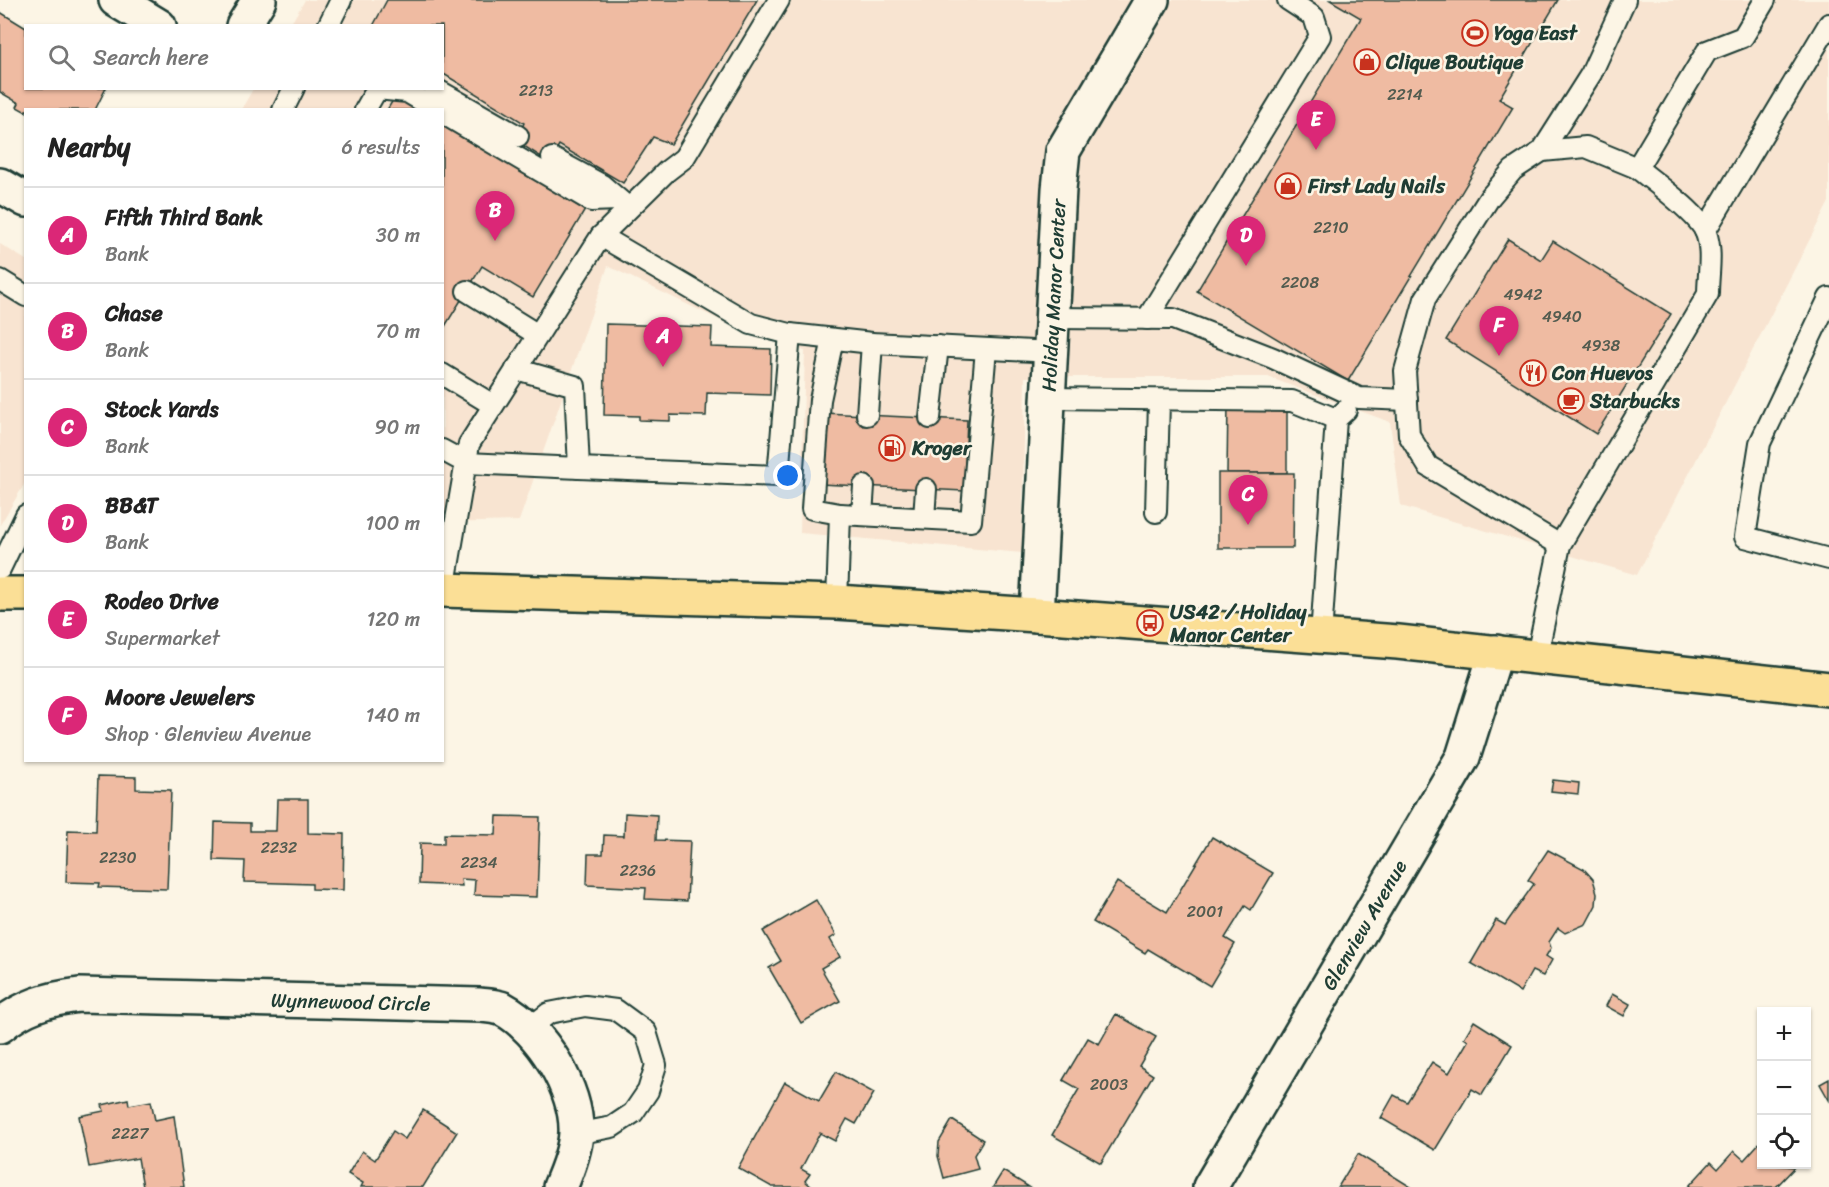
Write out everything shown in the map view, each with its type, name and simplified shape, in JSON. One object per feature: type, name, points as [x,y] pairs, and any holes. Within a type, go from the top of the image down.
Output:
[{"type":"main road","points":[[444,590],[837,602],[1037,615],[1321,636],[1496,652],[1829,688]]},
{"type":"main road","points":[[0,594],[24,594]]},
{"type":"street","points":[[116,0],[156,24]]},
{"type":"street","points":[[244,24],[259,0]]},
{"type":"street","name":"Holiday Manor Center","points":[[1037,615],[1059,189],[1063,151],[1152,0]]},
{"type":"street","points":[[0,185],[24,199]]},
{"type":"street","name":"Glenview Avenue","points":[[1210,1187],[1463,757],[1496,652]]},
{"type":"street","name":"Wynnewood Circle","points":[[0,1026],[27,1007],[46,1000],[79,995],[480,1005],[500,1008],[545,1048],[559,1069],[573,1110],[576,1134],[567,1171],[560,1187]]},
{"type":"lane","points":[[329,24],[341,0]]},
{"type":"lane","points":[[444,584],[469,444],[601,236],[624,204],[684,158],[778,0]]},
{"type":"lane","points":[[1147,319],[1320,36],[1314,17],[1288,0]]},
{"type":"lane","points":[[1560,545],[1428,466],[1409,435],[1405,371],[1425,299],[1490,197],[1514,170],[1542,151],[1591,74],[1625,0]]},
{"type":"lane","points":[[1637,168],[1707,51],[1743,37],[1765,0]]},
{"type":"lane","points":[[1705,231],[1829,24]]},
{"type":"lane","points":[[284,108],[293,90]]},
{"type":"lane","points":[[366,108],[376,90]]},
{"type":"lane","points":[[387,90],[407,92],[434,108]]},
{"type":"lane","points":[[438,90],[518,136]]},
{"type":"lane","points":[[444,113],[591,201],[624,204]]},
{"type":"lane","points":[[1537,656],[1560,545],[1708,294],[1709,253],[1705,231],[1679,203],[1637,168],[1586,147],[1542,151]]},
{"type":"lane","points":[[552,158],[602,185],[624,204]]},
{"type":"lane","points":[[601,236],[751,324],[790,334],[872,343],[1052,352]]},
{"type":"lane","points":[[0,280],[24,295]]},
{"type":"lane","points":[[467,291],[538,334]]},
{"type":"lane","points":[[1829,298],[1760,443],[1745,537],[1829,559]]},
{"type":"lane","points":[[1054,318],[1173,320],[1274,358],[1359,398],[1407,400]]},
{"type":"lane","points":[[444,451],[466,463],[778,476],[790,334]]},
{"type":"lane","points":[[833,339],[820,400],[812,510],[840,514],[971,521],[986,349]]},
{"type":"lane","points":[[867,415],[872,343]]},
{"type":"lane","points":[[930,418],[938,346]]},
{"type":"lane","points":[[516,369],[575,386],[579,468]]},
{"type":"lane","points":[[444,375],[493,405]]},
{"type":"lane","points":[[1049,398],[1292,401],[1336,419]]},
{"type":"lane","points":[[1321,636],[1336,419],[1359,398]]},
{"type":"lane","points":[[1156,512],[1159,401]]},
{"type":"lane","points":[[862,515],[864,486]]},
{"type":"lane","points":[[924,518],[926,489]]},
{"type":"lane","points":[[837,602],[840,514]]},
{"type":"lane","points":[[0,569],[24,519]]},
{"type":"lane","points":[[527,1030],[549,1013],[585,1006],[616,1010],[646,1032],[656,1065],[648,1090],[638,1106],[633,1113],[612,1127],[576,1134]]},
{"type":"shaded area","points":[[305,0],[1829,0],[1829,202],[1637,575],[1401,506],[1390,422],[1268,377],[1025,377],[1022,553],[800,533],[805,351],[730,325],[608,266],[519,521],[444,523],[444,108],[242,108],[252,90],[444,90],[444,24],[291,24]]},
{"type":"shaded area","points":[[0,244],[24,259],[24,485],[0,525]]},
{"type":"building","points":[[387,0],[757,0],[671,144],[653,137],[623,183],[559,145],[549,162],[516,141],[524,123],[444,74],[444,24],[374,24]]},
{"type":"building","points":[[1330,0],[1558,0],[1499,99],[1513,107],[1348,381],[1197,291],[1361,18]]},
{"type":"building","points":[[0,12],[24,27],[24,90],[105,90],[96,108],[24,108],[24,111],[17,107],[19,103],[0,92]]},
{"type":"building","points":[[396,95],[416,108],[388,108]]},
{"type":"building","points":[[444,125],[585,210],[533,297],[482,266],[444,328]]},
{"type":"building","points":[[1508,239],[1541,260],[1553,241],[1671,314],[1596,434],[1446,340]]},
{"type":"building","points":[[606,324],[712,327],[711,347],[771,349],[770,395],[707,393],[706,416],[670,415],[670,421],[639,420],[639,416],[604,415]]},
{"type":"building","points":[[1228,402],[1287,403],[1287,473],[1227,473]]},
{"type":"building","points":[[824,413],[967,420],[964,491],[820,484]]},
{"type":"building","points":[[1218,473],[1294,473],[1293,548],[1218,548]]},
{"type":"building","points":[[98,776],[136,777],[136,789],[171,790],[167,889],[99,887],[100,883],[66,882],[68,830],[96,831]]},
{"type":"building","points":[[1553,780],[1579,783],[1578,794],[1551,791]]},
{"type":"building","points":[[277,799],[308,799],[308,833],[344,834],[343,890],[312,889],[312,884],[244,882],[245,861],[214,860],[215,822],[250,823],[250,831],[276,831]]},
{"type":"building","points":[[625,813],[657,815],[656,840],[690,841],[687,901],[645,899],[646,888],[587,885],[588,854],[603,854],[604,835],[624,836]]},
{"type":"building","points":[[497,816],[540,817],[537,897],[474,895],[475,880],[461,879],[462,886],[419,884],[420,843],[444,844],[444,834],[496,835]]},
{"type":"building","points":[[1212,837],[1273,873],[1251,910],[1245,906],[1225,938],[1235,944],[1210,986],[1148,949],[1145,953],[1093,922],[1117,882],[1167,912]]},
{"type":"building","points":[[1548,850],[1584,869],[1593,879],[1597,893],[1596,905],[1586,924],[1565,933],[1558,928],[1549,942],[1551,948],[1546,956],[1552,960],[1543,976],[1532,971],[1520,992],[1471,963],[1496,920],[1505,925],[1534,884],[1528,880]]},
{"type":"building","points":[[816,900],[836,935],[830,939],[840,957],[821,968],[840,1001],[801,1023],[769,968],[781,961],[763,931]]},
{"type":"building","points":[[1612,994],[1630,1004],[1624,1016],[1606,1006]]},
{"type":"building","points":[[1116,1014],[1156,1037],[1139,1066],[1153,1075],[1101,1163],[1052,1135],[1079,1089],[1063,1080],[1088,1038],[1099,1044]]},
{"type":"building","points":[[1474,1021],[1512,1045],[1482,1095],[1472,1089],[1435,1150],[1381,1118],[1394,1095],[1407,1102],[1432,1062],[1449,1073],[1468,1041],[1464,1038]]},
{"type":"building","points":[[836,1072],[874,1093],[856,1124],[847,1119],[835,1141],[820,1133],[801,1169],[810,1174],[805,1181],[812,1187],[772,1187],[738,1168],[785,1082],[819,1101]]},
{"type":"building","points":[[1829,1079],[1829,1100],[1820,1084]]},
{"type":"building","points":[[128,1099],[129,1105],[151,1101],[155,1120],[174,1116],[184,1187],[143,1187],[138,1158],[89,1167],[79,1116],[104,1111],[102,1105]]},
{"type":"building","points":[[423,1110],[457,1132],[423,1187],[361,1187],[363,1183],[348,1174],[362,1151],[375,1160],[393,1131],[405,1139]]},
{"type":"building","points":[[952,1120],[983,1140],[974,1155],[978,1169],[944,1178],[938,1156],[939,1142]]},
{"type":"building","points":[[1757,1146],[1757,1169],[1793,1169],[1776,1187],[1688,1187],[1711,1162],[1718,1169],[1734,1151],[1744,1160]]},
{"type":"building","points":[[1358,1154],[1411,1187],[1338,1187]]},
{"type":"building","points":[[1003,1171],[1029,1187],[993,1187]]},
{"type":"place","name":"Yoga East","points":[[1475,33]]},
{"type":"place","name":"Clique Boutique","points":[[1367,62]]},
{"type":"place","name":"Rodeo Drive","points":[[1316,150]]},
{"type":"place","name":"First Lady Nails","points":[[1288,186]]},
{"type":"place","name":"Chase","points":[[495,241]]},
{"type":"place","name":"BB&T","points":[[1246,266]]},
{"type":"place","name":"Moore Jewelers","points":[[1499,356]]},
{"type":"place","name":"Fifth Third Bank","points":[[663,367]]},
{"type":"place","name":"Con Huevos","points":[[1533,373]]},
{"type":"place","name":"Starbucks","points":[[1571,401]]},
{"type":"place","name":"Kroger","points":[[892,448]]},
{"type":"place","name":"Stock Yards","points":[[1248,525]]},
{"type":"place","name":"US42 / Holiday Manor Center","points":[[1150,623]]}]
